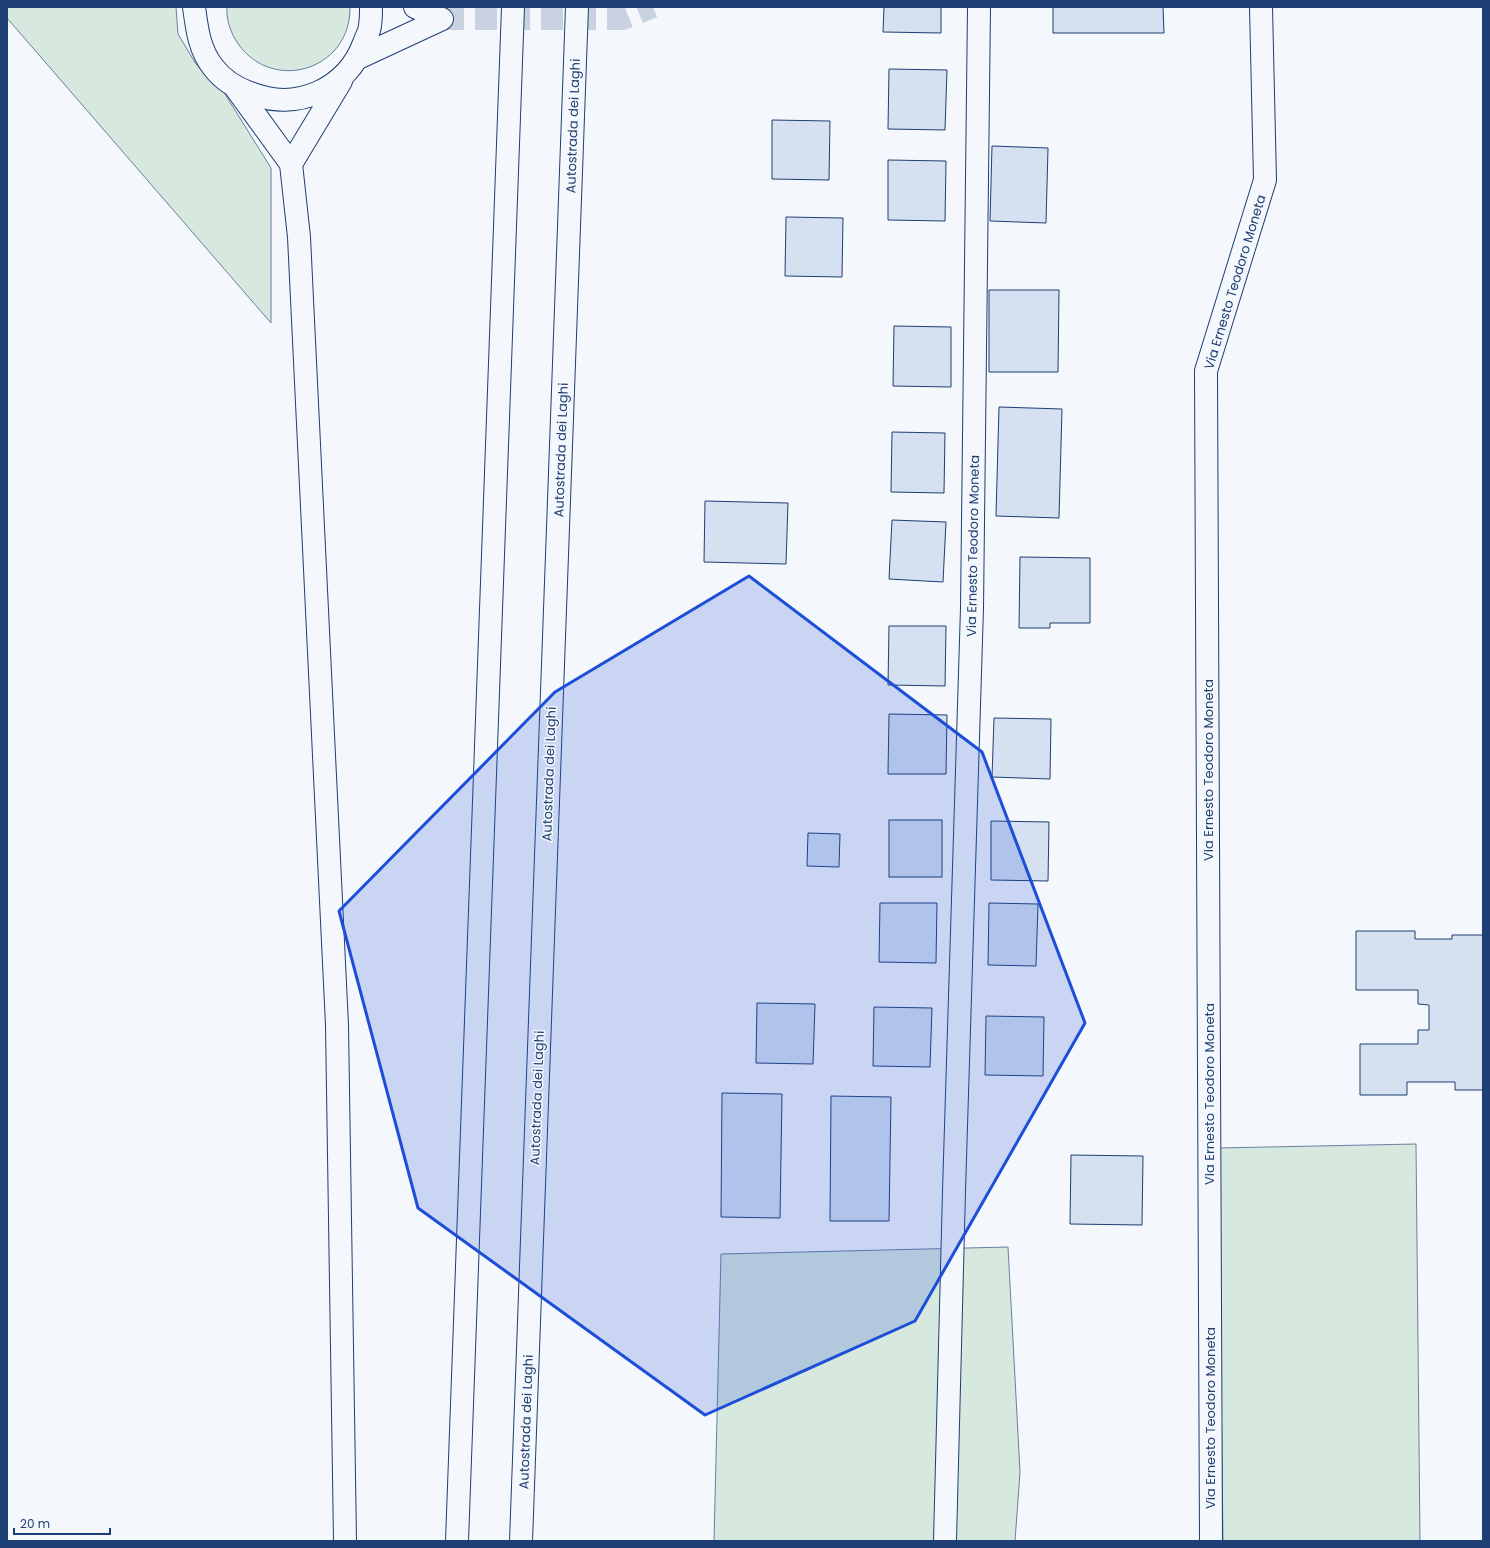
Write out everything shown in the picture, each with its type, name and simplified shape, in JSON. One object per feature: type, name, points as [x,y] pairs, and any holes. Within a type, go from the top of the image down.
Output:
[{"type":"main road","points":[[194,7],[199,42],[213,68],[235,87],[291,164],[299,236],[337,1025],[345,1541]]},
{"type":"main road","points":[[291,164],[344,76],[358,58],[370,26],[371,7]]},
{"type":"main road","points":[[358,58],[442,19],[415,7]]},
{"type":"main road","points":[[457,1541],[513,7]]},
{"type":"main road","name":"Autostrada dei Laghi","points":[[521,1541],[577,7]]},
{"type":"main road","name":"Via Ernesto Teodoro Moneta","points":[[945,1541],[972,608],[979,7]]},
{"type":"main road","name":"Via Ernesto Teodoro Moneta","points":[[1211,1541],[1206,371],[1265,180],[1261,7]]},
{"type":"main road","points":[[235,87],[263,98],[294,100],[320,92],[344,76]]},
{"type":"highlighted area","points":[[749,576],[982,752],[1085,1023],[915,1321],[705,1415],[418,1208],[339,911],[555,692]]},
{"type":"shaded area","points":[[7,7],[176,7],[178,34],[196,64],[225,94],[271,168],[271,323],[7,18]]},
{"type":"shaded area","points":[[227,7],[350,7],[347,29],[337,47],[323,60],[305,68],[286,71],[267,67],[249,56],[233,35],[228,20]]},
{"type":"shaded area","points":[[1416,1144],[1420,1541],[1223,1541],[1218,1148]]},
{"type":"shaded area","points":[[1008,1247],[1020,1472],[1015,1541],[714,1541],[721,1254]]},
{"type":"building","points":[[884,7],[941,7],[941,33],[883,32]]},
{"type":"building","points":[[1053,7],[1163,7],[1164,33],[1053,33]]},
{"type":"building","points":[[889,69],[947,70],[945,130],[888,129]]},
{"type":"building","points":[[772,120],[830,121],[829,180],[772,179]]},
{"type":"building","points":[[992,146],[1048,148],[1046,223],[990,221]]},
{"type":"building","points":[[888,160],[946,161],[945,221],[888,220]]},
{"type":"building","points":[[786,217],[843,218],[842,277],[785,276]]},
{"type":"building","points":[[989,290],[1059,290],[1058,372],[989,372]]},
{"type":"building","points":[[894,326],[951,327],[951,387],[893,386]]},
{"type":"building","points":[[999,407],[1062,409],[1059,518],[996,516]]},
{"type":"building","points":[[892,432],[945,433],[944,493],[891,492]]},
{"type":"building","points":[[705,501],[788,503],[786,564],[704,562]]},
{"type":"building","points":[[892,520],[946,522],[943,582],[889,579]]},
{"type":"building","points":[[1020,557],[1090,558],[1090,623],[1050,623],[1050,628],[1019,628]]},
{"type":"building","points":[[889,626],[946,626],[945,686],[888,685]]},
{"type":"building","points":[[889,714],[947,715],[946,774],[888,774]]},
{"type":"building","points":[[994,718],[1051,719],[1050,779],[992,777]]},
{"type":"building","points":[[889,820],[942,820],[942,877],[889,877]]},
{"type":"building","points":[[991,821],[1049,822],[1048,881],[991,880]]},
{"type":"building","points":[[808,833],[840,834],[839,867],[807,866]]},
{"type":"building","points":[[880,903],[937,903],[936,963],[879,962]]},
{"type":"building","points":[[989,903],[1038,904],[1036,966],[988,965]]},
{"type":"building","points":[[1356,931],[1415,931],[1415,939],[1452,939],[1452,935],[1483,935],[1483,1090],[1455,1090],[1455,1082],[1407,1082],[1407,1095],[1360,1095],[1360,1044],[1418,1044],[1418,1030],[1429,1030],[1429,1005],[1418,1004],[1418,990],[1356,990]]},
{"type":"building","points":[[757,1003],[815,1004],[813,1064],[756,1063]]},
{"type":"building","points":[[874,1007],[932,1008],[930,1067],[873,1066]]},
{"type":"building","points":[[986,1016],[1044,1017],[1043,1076],[985,1075]]},
{"type":"building","points":[[722,1093],[782,1094],[780,1218],[721,1217]]},
{"type":"building","points":[[831,1096],[891,1097],[889,1221],[830,1221]]},
{"type":"building","points":[[1071,1155],[1143,1156],[1142,1225],[1070,1224]]},
{"type":"tunnel","points":[[442,19],[623,19],[653,7]]}]
